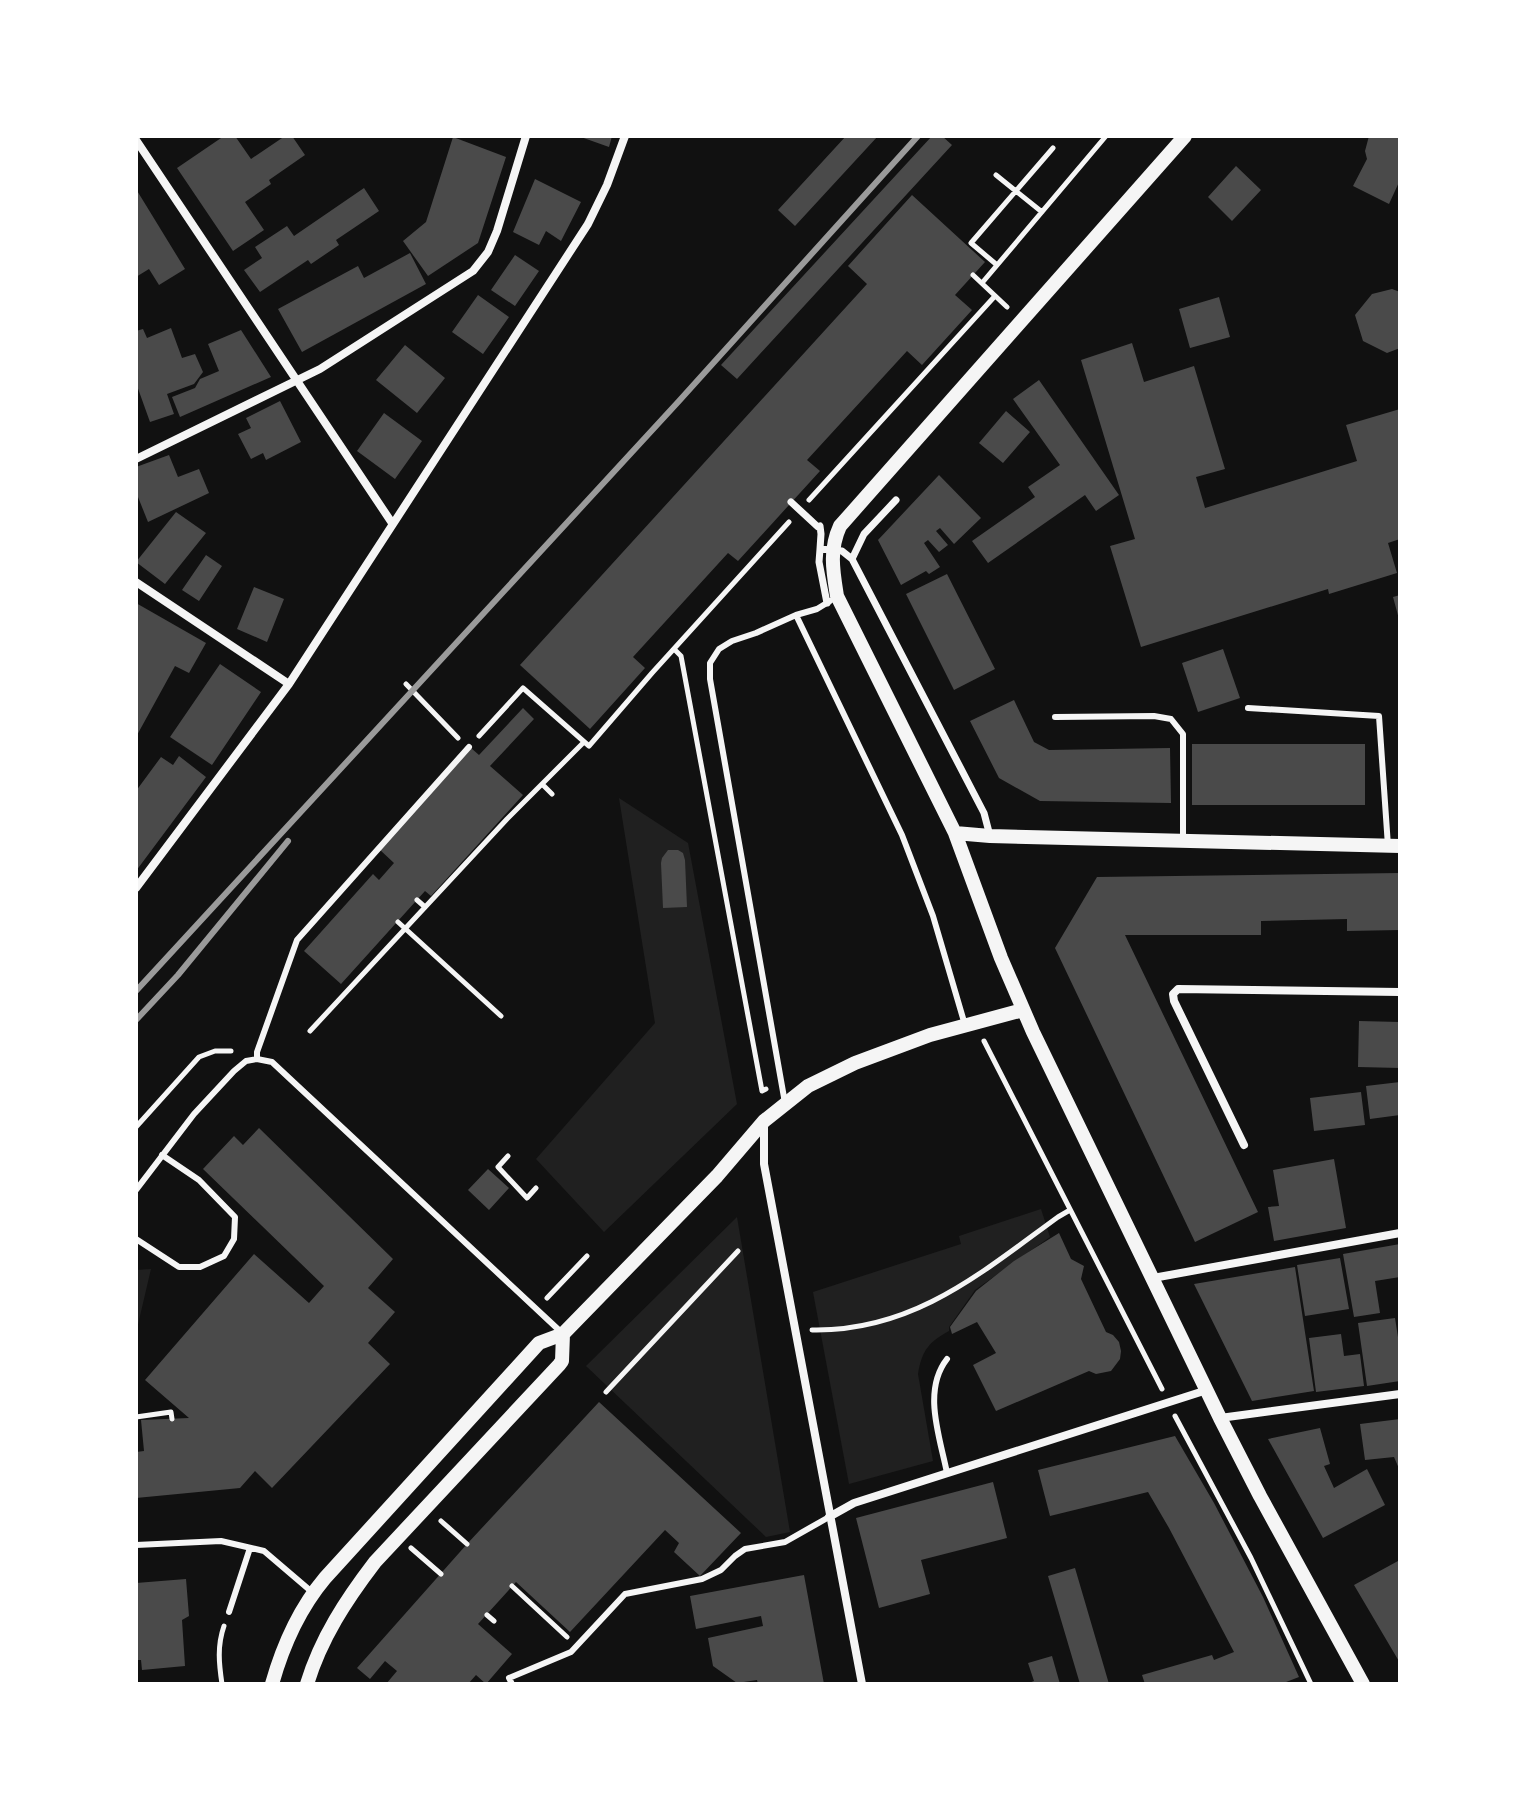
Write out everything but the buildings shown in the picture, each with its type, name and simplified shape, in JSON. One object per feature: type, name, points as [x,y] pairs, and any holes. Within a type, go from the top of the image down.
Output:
[{"type":"street","points":[[136,459],[320,369],[473,271],[488,252],[497,231],[526,136]]},
{"type":"street","points":[[136,888],[289,684],[588,224],[625,136]]},
{"type":"street","points":[[826,550],[840,526],[1185,136]]},
{"type":"street","points":[[136,140],[392,523]]},
{"type":"street","points":[[852,559],[864,534],[896,500]]},
{"type":"street","points":[[791,502],[820,526],[832,566],[832,600],[955,833],[1023,1010],[1220,1418],[1363,1684]]},
{"type":"street","points":[[826,550],[842,551],[852,559],[984,813],[990,836]]},
{"type":"street","points":[[136,582],[289,684]]},
{"type":"street","points":[[955,833],[1394,846]]},
{"type":"street","points":[[1244,1145],[1174,1001],[1173,994],[1178,989],[1400,992]]},
{"type":"street","points":[[272,1684],[295,1622],[313,1593],[539,1343],[563,1334],[717,1176],[764,1121],[808,1086],[855,1063],[930,1035],[1023,1010]]},
{"type":"street","points":[[764,1121],[764,1164],[862,1684]]},
{"type":"street","points":[[1153,1278],[1400,1233]]},
{"type":"street","points":[[307,1684],[318,1653],[346,1601],[375,1562],[559,1365],[562,1361],[563,1334]]},
{"type":"street","points":[[829,1517],[854,1503],[1207,1390]]},
{"type":"street","points":[[1220,1418],[1400,1394]]},
{"type":"lane","points":[[785,1103],[710,663],[719,649],[832,600]]},
{"type":"lane","points":[[796,615],[902,835],[970,1024]]},
{"type":"lane","points":[[1248,708],[1379,716],[1394,846]]},
{"type":"lane","points":[[1055,717],[1154,716],[1171,719],[1183,734],[1183,841]]},
{"type":"lane","points":[[257,1056],[297,940],[469,747]]},
{"type":"lane","points":[[136,1190],[194,1114],[234,1071],[257,1056],[272,1062],[563,1334]]},
{"type":"lane","points":[[136,1239],[179,1267],[200,1267],[224,1256],[234,1239],[235,1217],[199,1180],[162,1155]]},
{"type":"lane","points":[[947,1359],[940,1367],[934,1388],[935,1414],[947,1473]]},
{"type":"lane","points":[[512,1684],[509,1678],[571,1652],[625,1594],[702,1579],[721,1570],[745,1549],[785,1542],[829,1517]]},
{"type":"lane","points":[[136,1545],[221,1541],[264,1551],[313,1593]]},
{"type":"lane","points":[[229,1612],[250,1548]]},
{"type":"path","points":[[982,283],[1106,136]]},
{"type":"path","points":[[997,265],[971,243],[1053,148]]},
{"type":"path","points":[[996,175],[1042,212]]},
{"type":"path","points":[[973,275],[1021,321]]},
{"type":"path","points":[[674,649],[681,656],[762,1091],[781,1083]]},
{"type":"path","points":[[310,1031],[506,818],[587,744],[523,688],[469,747],[406,684]]},
{"type":"path","points":[[542,784],[552,794]]},
{"type":"path","points":[[417,900],[425,907]]},
{"type":"path","points":[[398,922],[501,1016]]},
{"type":"path","points":[[970,1024],[1251,1558],[1311,1684]]},
{"type":"path","points":[[136,1127],[199,1057],[215,1051],[257,1056]]},
{"type":"path","points":[[508,1156],[498,1167],[527,1198],[536,1188]]},
{"type":"path","points":[[795,1329],[833,1330],[896,1318],[977,1276],[1070,1210]]},
{"type":"path","points":[[606,1392],[738,1251]]},
{"type":"path","points":[[136,1417],[171,1412],[172,1419]]},
{"type":"path","points":[[427,1508],[467,1544]]},
{"type":"path","points":[[399,1538],[441,1574]]},
{"type":"path","points":[[512,1586],[577,1646]]},
{"type":"path","points":[[222,1684],[219,1646],[229,1612]]},
{"type":"path","points":[[487,1615],[494,1621]]},
{"type":"shaded area","points":[[619,798],[688,843],[737,1104],[604,1232],[536,1159],[655,1023]]},
{"type":"shaded area","points":[[1041,1209],[1050,1237],[975,1290],[949,1331],[931,1343],[924,1353],[918,1374],[933,1461],[849,1484],[813,1292],[961,1244],[959,1236]]},
{"type":"shaded area","points":[[737,1217],[790,1532],[766,1537],[586,1366]]},
{"type":"shaded area","points":[[151,1269],[136,1333],[136,1270]]},
{"type":"railway","points":[[136,991],[679,401],[918,136]]},
{"type":"railway","points":[[136,1020],[178,975],[288,841]]}]
